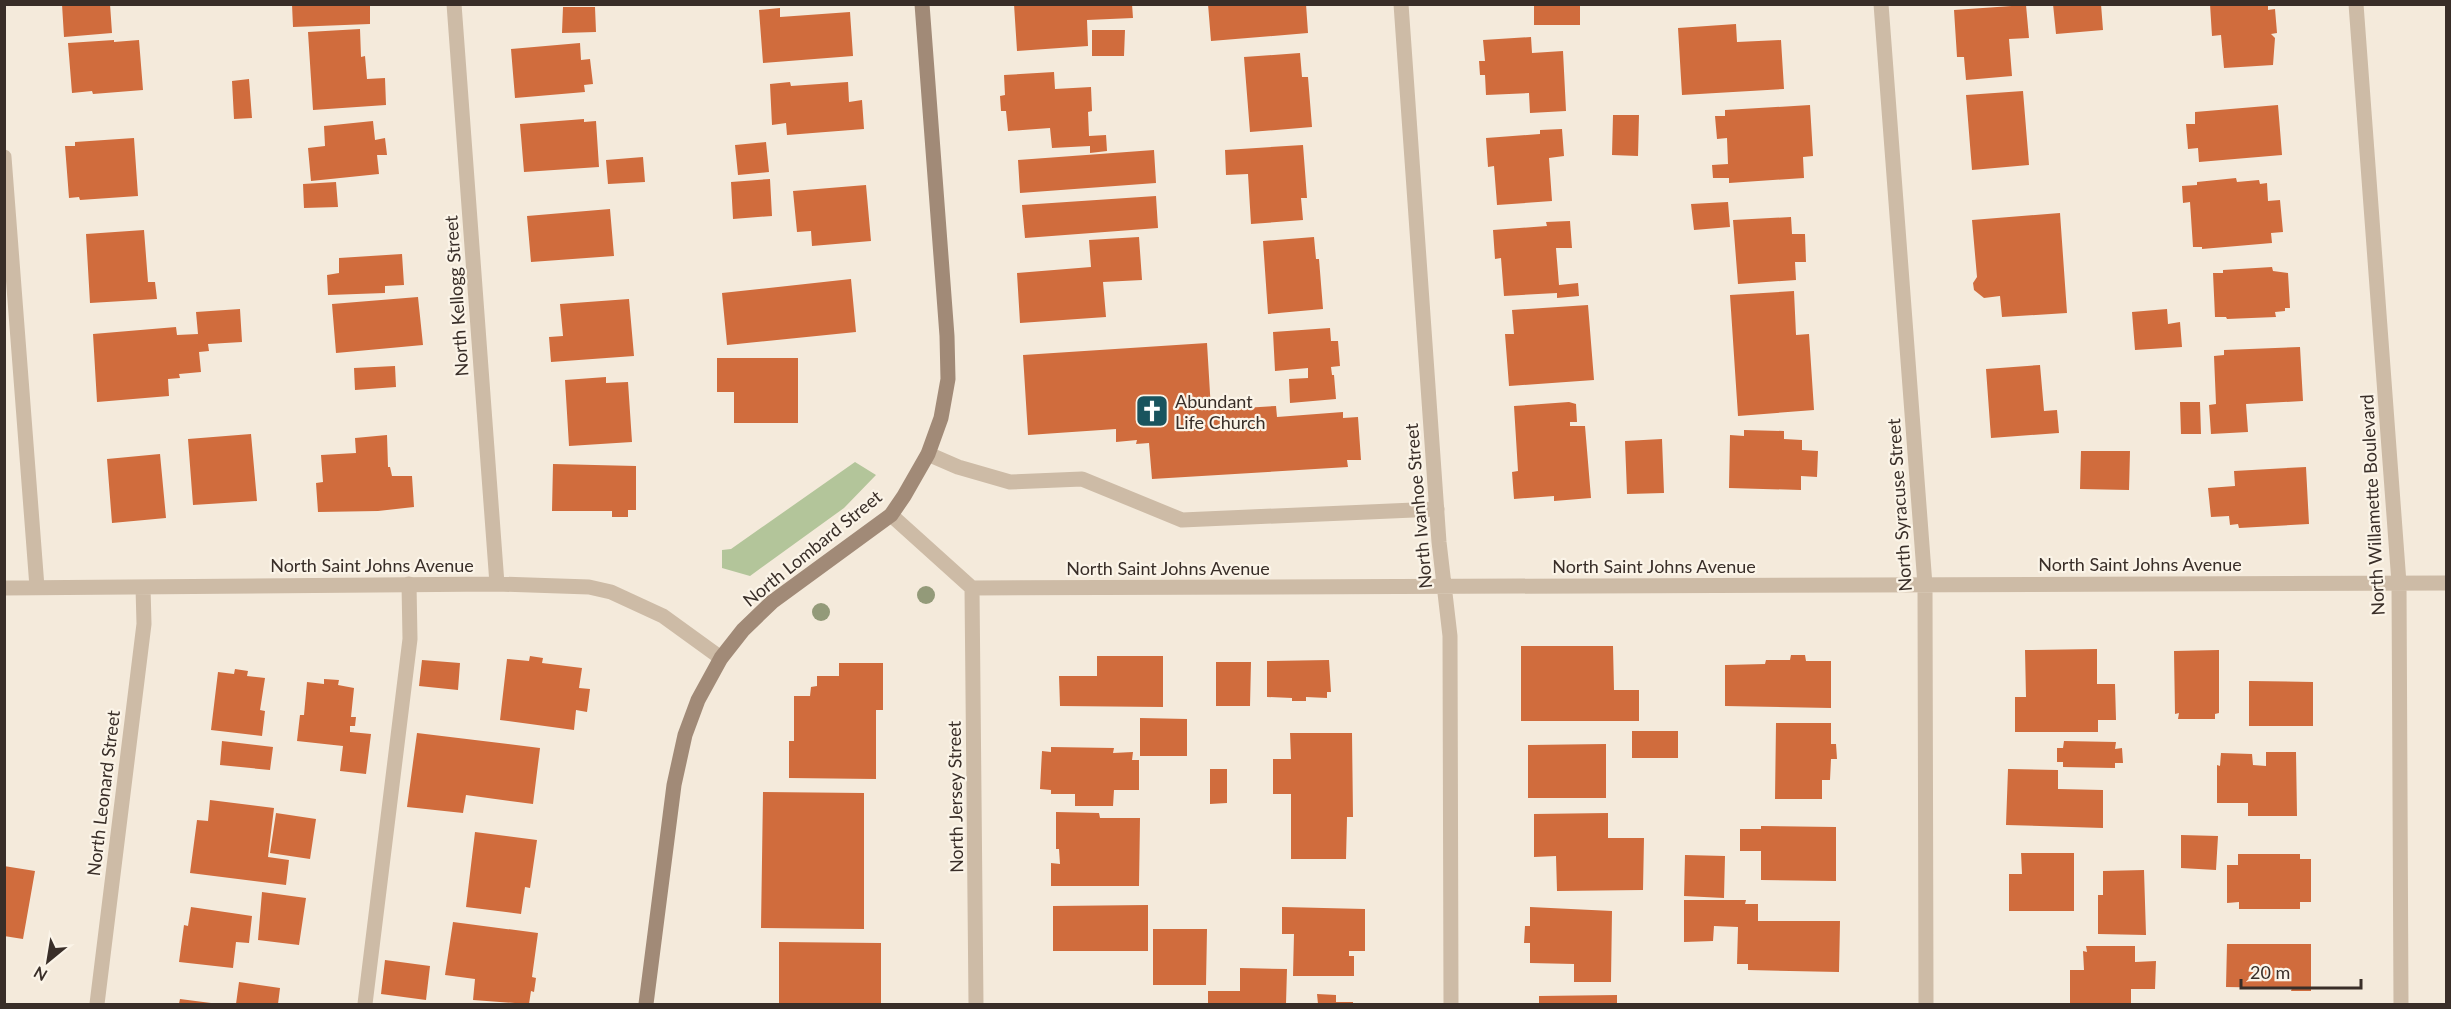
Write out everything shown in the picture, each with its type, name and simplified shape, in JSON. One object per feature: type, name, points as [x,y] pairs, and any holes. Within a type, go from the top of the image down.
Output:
[{"type":"main road","name":"North Lombard Street","points":[[646,1005],[679,760],[692,715],[711,674],[743,630],[772,603],[891,514],[914,482],[928,454],[943,409],[948,369],[922,4]]},
{"type":"street","name":"North Kellogg Street","points":[[454,4],[498,584]]},
{"type":"street","name":"North Ivanhoe Street","points":[[1401,4],[1437,509],[1450,636],[1451,1005]]},
{"type":"street","name":"North Syracuse Street","points":[[1881,4],[1925,585],[1926,1005]]},
{"type":"street","name":"North Willamette Boulevard","points":[[2356,4],[2399,583],[2401,1005]]},
{"type":"street","points":[[4,157],[37,587]]},
{"type":"street","points":[[928,454],[958,467],[1010,482],[1082,479],[1182,520],[1437,509]]},
{"type":"street","points":[[891,514],[972,588]]},
{"type":"street","name":"North Saint Johns Avenue","points":[[972,588],[2446,583]]},
{"type":"street","name":"North Saint Johns Avenue","points":[[4,588],[409,584],[590,587],[611,592],[663,616],[721,658]]},
{"type":"street","points":[[365,1005],[410,639],[409,584]]},
{"type":"street","name":"North Leonard Street","points":[[97,1005],[144,624],[143,587]]},
{"type":"street","name":"North Jersey Street","points":[[972,588],[976,1005]]},
{"type":"green space","points":[[855,462],[876,475],[844,508],[750,576],[722,568],[722,550],[731,549]]},
{"type":"building","points":[[62,4],[110,4],[112,33],[64,37]]},
{"type":"building","points":[[292,4],[370,4],[370,24],[293,27]]},
{"type":"building","points":[[1014,4],[1132,4],[1133,18],[1087,20],[1088,46],[1017,51]]},
{"type":"building","points":[[1208,4],[1306,4],[1308,33],[1211,41]]},
{"type":"building","points":[[1534,4],[1580,4],[1580,25],[1534,25]]},
{"type":"building","points":[[2053,4],[2101,4],[2103,30],[2056,34]]},
{"type":"building","points":[[2210,4],[2268,4],[2268,10],[2275,9],[2277,33],[2271,34],[2275,38],[2273,65],[2224,68],[2221,35],[2212,36]]},
{"type":"building","points":[[2026,5],[2029,38],[2009,39],[2012,76],[1966,80],[1964,57],[1957,57],[1954,10]]},
{"type":"building","points":[[563,7],[595,7],[596,32],[562,33]]},
{"type":"building","points":[[780,8],[780,17],[850,12],[853,56],[763,63],[759,10]]},
{"type":"building","points":[[1736,24],[1737,42],[1781,40],[1784,89],[1682,95],[1678,28]]},
{"type":"building","points":[[360,29],[361,57],[365,56],[367,79],[385,78],[386,105],[313,110],[308,32]]},
{"type":"building","points":[[1092,30],[1125,30],[1124,56],[1092,56]]},
{"type":"building","points":[[1531,37],[1532,53],[1563,51],[1566,111],[1530,113],[1529,93],[1486,95],[1485,75],[1480,75],[1479,61],[1485,61],[1483,40]]},
{"type":"building","points":[[114,40],[114,42],[139,40],[143,90],[93,94],[92,91],[72,93],[68,43]]},
{"type":"building","points":[[580,43],[581,60],[590,59],[593,84],[584,85],[585,92],[515,98],[511,49]]},
{"type":"building","points":[[1300,53],[1302,77],[1308,77],[1312,127],[1250,132],[1244,57]]},
{"type":"building","points":[[1054,72],[1055,89],[1091,87],[1092,111],[1088,112],[1089,136],[1106,135],[1107,151],[1090,153],[1090,146],[1052,148],[1050,128],[1008,131],[1006,111],[1001,111],[1000,96],[1005,95],[1004,75]]},
{"type":"building","points":[[249,79],[252,118],[234,119],[232,81]]},
{"type":"building","points":[[790,82],[791,86],[848,82],[849,102],[862,100],[864,129],[787,135],[786,123],[772,125],[770,84]]},
{"type":"building","points":[[2023,91],[2029,165],[1972,170],[1966,95]]},
{"type":"building","points":[[1810,105],[1813,156],[1803,157],[1804,178],[1729,183],[1729,178],[1713,178],[1712,165],[1728,164],[1727,138],[1717,139],[1715,116],[1725,116],[1725,110]]},
{"type":"building","points":[[2278,105],[2282,155],[2199,162],[2198,148],[2188,149],[2186,124],[2195,124],[2195,112]]},
{"type":"building","points":[[1613,115],[1639,115],[1638,156],[1612,155]]},
{"type":"building","points":[[584,119],[584,122],[596,121],[599,167],[524,172],[520,124]]},
{"type":"building","points":[[373,121],[375,140],[385,138],[387,155],[377,155],[379,174],[311,181],[308,148],[325,146],[324,126]]},
{"type":"building","points":[[1562,129],[1564,156],[1549,158],[1552,201],[1497,205],[1494,166],[1488,167],[1486,138],[1540,134],[1540,130]]},
{"type":"building","points":[[134,138],[138,196],[80,200],[79,197],[69,198],[65,146],[75,146],[75,142]]},
{"type":"building","points":[[766,142],[769,172],[738,175],[735,145]]},
{"type":"building","points":[[1303,145],[1307,198],[1301,198],[1303,220],[1251,224],[1248,174],[1226,175],[1225,150]]},
{"type":"building","points":[[1154,150],[1156,183],[1020,193],[1018,160]]},
{"type":"building","points":[[643,157],[645,182],[608,184],[606,160]]},
{"type":"building","points":[[2236,178],[2237,182],[2259,180],[2260,184],[2267,183],[2268,201],[2280,200],[2283,232],[2271,233],[2272,243],[2202,249],[2202,247],[2193,247],[2190,202],[2183,203],[2182,186]]},
{"type":"building","points":[[770,179],[772,216],[733,219],[731,182]]},
{"type":"building","points":[[336,182],[338,207],[304,208],[303,184]]},
{"type":"building","points":[[866,185],[871,241],[812,246],[811,231],[797,232],[793,191]]},
{"type":"building","points":[[1156,196],[1158,228],[1025,238],[1022,205]]},
{"type":"building","points":[[1728,202],[1730,227],[1694,230],[1691,204]]},
{"type":"building","points":[[610,209],[614,256],[531,262],[527,216]]},
{"type":"building","points":[[2060,213],[2067,313],[2002,317],[2000,296],[1984,298],[1974,290],[1973,283],[1977,277],[1972,220]]},
{"type":"building","points":[[1791,217],[1792,234],[1805,234],[1806,262],[1795,262],[1796,280],[1738,284],[1733,220]]},
{"type":"building","points":[[1570,221],[1572,248],[1556,248],[1559,285],[1578,283],[1579,296],[1557,298],[1557,293],[1504,296],[1501,258],[1495,259],[1493,230],[1547,226],[1546,222]]},
{"type":"building","points":[[144,230],[148,282],[155,282],[157,299],[90,303],[86,234]]},
{"type":"building","points":[[1139,237],[1142,280],[1103,282],[1106,317],[1020,323],[1017,273],[1091,267],[1089,240]]},
{"type":"building","points":[[1314,237],[1316,259],[1319,259],[1323,309],[1268,314],[1263,241]]},
{"type":"building","points":[[402,254],[404,285],[385,286],[385,293],[328,295],[327,275],[339,273],[339,258]]},
{"type":"building","points":[[2272,267],[2273,271],[2288,273],[2290,308],[2275,312],[2276,317],[2227,319],[2226,317],[2215,317],[2213,273],[2223,273],[2223,270]]},
{"type":"building","points":[[851,279],[856,332],[727,345],[722,293]]},
{"type":"building","points":[[1794,291],[1796,335],[1809,334],[1814,410],[1738,416],[1730,295]]},
{"type":"building","points":[[418,297],[423,345],[336,353],[332,304]]},
{"type":"building","points":[[629,299],[634,356],[551,362],[549,337],[563,336],[560,304]]},
{"type":"building","points":[[1588,305],[1594,380],[1509,386],[1505,334],[1514,334],[1512,310]]},
{"type":"building","points":[[240,309],[242,342],[208,344],[209,351],[199,352],[201,372],[179,374],[180,378],[168,379],[169,396],[97,402],[93,334],[176,327],[177,335],[198,334],[196,312]]},
{"type":"building","points":[[2167,309],[2168,324],[2180,322],[2182,347],[2135,350],[2132,312]]},
{"type":"building","points":[[1330,328],[1331,341],[1338,341],[1340,366],[1331,367],[1336,399],[1290,403],[1289,379],[1308,378],[1308,368],[1275,371],[1273,332]]},
{"type":"building","name":"Abundant Life Church","points":[[1207,343],[1211,410],[1276,406],[1277,417],[1343,412],[1343,418],[1358,417],[1361,460],[1347,460],[1348,467],[1152,479],[1149,443],[1136,444],[1137,440],[1116,442],[1116,429],[1028,435],[1023,355]]},
{"type":"building","points":[[2300,347],[2303,401],[2246,404],[2248,432],[2211,434],[2209,405],[2216,404],[2214,356],[2224,355],[2224,350]]},
{"type":"building","points":[[717,358],[798,358],[798,423],[734,423],[734,392],[717,392]]},
{"type":"building","points":[[2040,365],[2044,411],[2057,410],[2059,433],[1991,438],[1986,369]]},
{"type":"building","points":[[395,366],[396,387],[355,390],[354,368]]},
{"type":"building","points":[[606,377],[606,383],[628,382],[632,442],[569,446],[565,380]]},
{"type":"building","points":[[1569,402],[1576,404],[1577,422],[1570,422],[1570,426],[1585,426],[1591,498],[1554,501],[1554,496],[1514,499],[1512,472],[1518,471],[1514,406]]},
{"type":"building","points":[[2180,402],[2200,402],[2201,434],[2181,434]]},
{"type":"building","points":[[1744,430],[1784,431],[1784,439],[1802,440],[1802,450],[1818,451],[1817,477],[1801,476],[1801,490],[1729,488],[1730,435],[1744,436]]},
{"type":"building","points":[[251,434],[257,501],[193,505],[188,439]]},
{"type":"building","points":[[387,435],[388,467],[390,467],[392,476],[412,476],[414,507],[378,511],[318,512],[316,483],[323,482],[321,455],[356,453],[355,438]]},
{"type":"building","points":[[1662,439],[1664,493],[1627,494],[1625,441]]},
{"type":"building","points":[[2081,451],[2130,451],[2129,490],[2080,489]]},
{"type":"building","points":[[160,454],[166,518],[112,523],[107,459]]},
{"type":"building","points":[[553,464],[636,466],[636,510],[628,510],[628,517],[612,517],[612,511],[552,511]]},
{"type":"building","points":[[2306,467],[2309,524],[2239,528],[2238,524],[2230,525],[2229,516],[2211,517],[2208,488],[2235,486],[2234,471]]},
{"type":"building","points":[[1521,646],[1613,646],[1614,690],[1639,690],[1639,721],[1521,721]]},
{"type":"building","points":[[2097,649],[2097,684],[2115,684],[2116,720],[2098,720],[2098,732],[2015,732],[2015,697],[2026,697],[2025,650]]},
{"type":"building","points":[[2219,650],[2219,713],[2215,714],[2215,719],[2178,719],[2179,713],[2175,714],[2174,651]]},
{"type":"building","points":[[1791,655],[1805,655],[1806,661],[1831,661],[1831,708],[1725,706],[1725,665],[1765,664],[1766,660],[1790,660]]},
{"type":"building","points":[[530,656],[543,658],[542,663],[582,668],[579,688],[590,689],[587,712],[576,710],[574,730],[500,720],[507,659],[529,661]]},
{"type":"building","points":[[1097,656],[1163,656],[1163,707],[1060,706],[1059,676],[1097,676]]},
{"type":"building","points":[[422,660],[460,663],[458,690],[419,686]]},
{"type":"building","points":[[1329,660],[1331,692],[1327,692],[1327,698],[1306,697],[1306,701],[1292,701],[1292,698],[1267,697],[1267,661]]},
{"type":"building","points":[[1216,662],[1251,662],[1250,706],[1216,706]]},
{"type":"building","points":[[839,663],[883,663],[883,710],[876,710],[876,779],[789,778],[789,741],[794,741],[794,696],[810,696],[811,687],[817,686],[817,676],[839,676]]},
{"type":"building","points":[[235,669],[248,671],[247,676],[265,678],[260,710],[265,711],[262,736],[211,730],[218,672],[234,674]]},
{"type":"building","points":[[324,679],[339,680],[338,685],[354,688],[351,717],[356,717],[355,726],[350,726],[350,732],[371,734],[366,774],[340,771],[343,746],[297,741],[300,715],[304,715],[307,682],[324,684]]},
{"type":"building","points":[[2249,681],[2313,682],[2313,726],[2249,726]]},
{"type":"building","points":[[1140,718],[1187,719],[1187,756],[1140,756]]},
{"type":"building","points":[[1776,723],[1831,723],[1831,744],[1836,744],[1837,759],[1831,759],[1830,780],[1822,780],[1822,799],[1775,799]]},
{"type":"building","points":[[1632,731],[1678,731],[1678,758],[1632,758]]},
{"type":"building","points":[[417,733],[540,748],[533,804],[466,795],[463,813],[407,807]]},
{"type":"building","points":[[1290,733],[1352,733],[1353,817],[1347,817],[1346,859],[1291,859],[1291,794],[1273,794],[1273,759],[1291,759]]},
{"type":"building","points":[[222,741],[273,747],[270,770],[220,765]]},
{"type":"building","points":[[2064,741],[2116,742],[2115,749],[2122,748],[2123,763],[2115,763],[2115,768],[2063,767],[2063,762],[2057,762],[2057,748],[2063,748]]},
{"type":"building","points":[[1606,744],[1606,798],[1528,798],[1528,745]]},
{"type":"building","points":[[1051,747],[1114,748],[1113,753],[1133,752],[1132,760],[1139,760],[1139,790],[1114,790],[1113,806],[1075,806],[1075,794],[1051,794],[1051,790],[1040,789],[1042,751],[1051,752]]},
{"type":"building","points":[[2266,752],[2296,752],[2297,816],[2248,816],[2248,803],[2217,803],[2217,765],[2220,766],[2221,753],[2252,754],[2253,765],[2266,766]]},
{"type":"building","points":[[1210,769],[1227,769],[1227,803],[1210,804]]},
{"type":"building","points":[[2008,769],[2058,770],[2058,789],[2103,790],[2103,828],[2006,825]]},
{"type":"building","points":[[763,792],[864,793],[864,929],[761,928]]},
{"type":"building","points":[[210,800],[274,808],[268,857],[289,860],[286,885],[190,873],[197,820],[208,821]]},
{"type":"building","points":[[1056,812],[1099,813],[1100,818],[1140,818],[1139,886],[1051,886],[1051,863],[1060,864],[1059,849],[1056,849]]},
{"type":"building","points":[[276,813],[316,819],[310,859],[270,853]]},
{"type":"building","points":[[1608,813],[1608,838],[1644,838],[1643,890],[1557,891],[1556,856],[1534,857],[1534,814]]},
{"type":"building","points":[[1761,826],[1836,827],[1836,881],[1761,880],[1761,851],[1740,851],[1740,829],[1761,829]]},
{"type":"building","points":[[475,832],[537,840],[530,888],[525,887],[521,914],[466,907]]},
{"type":"building","points":[[2181,835],[2218,836],[2216,870],[2181,868]]},
{"type":"building","points":[[2021,853],[2074,853],[2074,911],[2009,911],[2009,874],[2022,874]]},
{"type":"building","points":[[2238,854],[2300,854],[2300,859],[2311,859],[2311,902],[2300,902],[2300,909],[2239,909],[2239,902],[2227,903],[2227,865],[2238,865]]},
{"type":"building","points":[[1685,855],[1725,856],[1724,898],[1684,896]]},
{"type":"building","points":[[4,866],[35,871],[23,939],[4,936]]},
{"type":"building","points":[[2144,870],[2146,935],[2098,934],[2098,895],[2103,895],[2103,871]]},
{"type":"building","points":[[262,892],[306,898],[299,945],[258,940]]},
{"type":"building","points":[[1684,900],[1746,900],[1745,904],[1758,904],[1758,921],[1840,921],[1839,972],[1748,970],[1748,964],[1737,964],[1738,927],[1714,926],[1713,941],[1684,942]]},
{"type":"building","points":[[1148,905],[1148,951],[1053,951],[1053,906]]},
{"type":"building","points":[[191,907],[252,916],[249,943],[236,942],[233,968],[179,962],[184,925],[188,926]]},
{"type":"building","points":[[1282,907],[1365,909],[1365,951],[1349,951],[1349,956],[1354,956],[1354,976],[1293,976],[1294,934],[1282,934]]},
{"type":"building","points":[[1530,907],[1612,911],[1611,982],[1574,982],[1574,964],[1530,963],[1530,943],[1524,943],[1525,926],[1530,926]]},
{"type":"building","points":[[453,922],[538,933],[532,977],[536,978],[529,1004],[473,1000],[475,979],[445,975]]},
{"type":"building","points":[[1153,929],[1207,929],[1206,985],[1153,985]]},
{"type":"building","points":[[779,942],[881,943],[881,1004],[779,1004]]},
{"type":"building","points":[[2227,944],[2311,944],[2311,991],[2291,991],[2292,988],[2226,987]]},
{"type":"building","points":[[2086,946],[2135,946],[2135,962],[2156,961],[2155,989],[2131,989],[2131,1004],[2070,1004],[2070,970],[2084,970],[2083,951],[2087,952]]},
{"type":"building","points":[[385,960],[430,966],[426,1000],[381,994]]},
{"type":"building","points":[[1240,968],[1287,969],[1286,1004],[1208,1004],[1208,991],[1240,991]]},
{"type":"building","points":[[239,982],[280,988],[278,1004],[236,1004]]},
{"type":"building","points":[[1317,994],[1336,995],[1336,1002],[1353,1002],[1353,1004],[1318,1004]]},
{"type":"building","points":[[1617,995],[1617,1004],[1539,1004],[1539,996]]},
{"type":"building","points":[[180,999],[211,1003],[179,1004]]},
{"type":"place","name":"Abundant Life Church","points":[[1152,411]]}]
